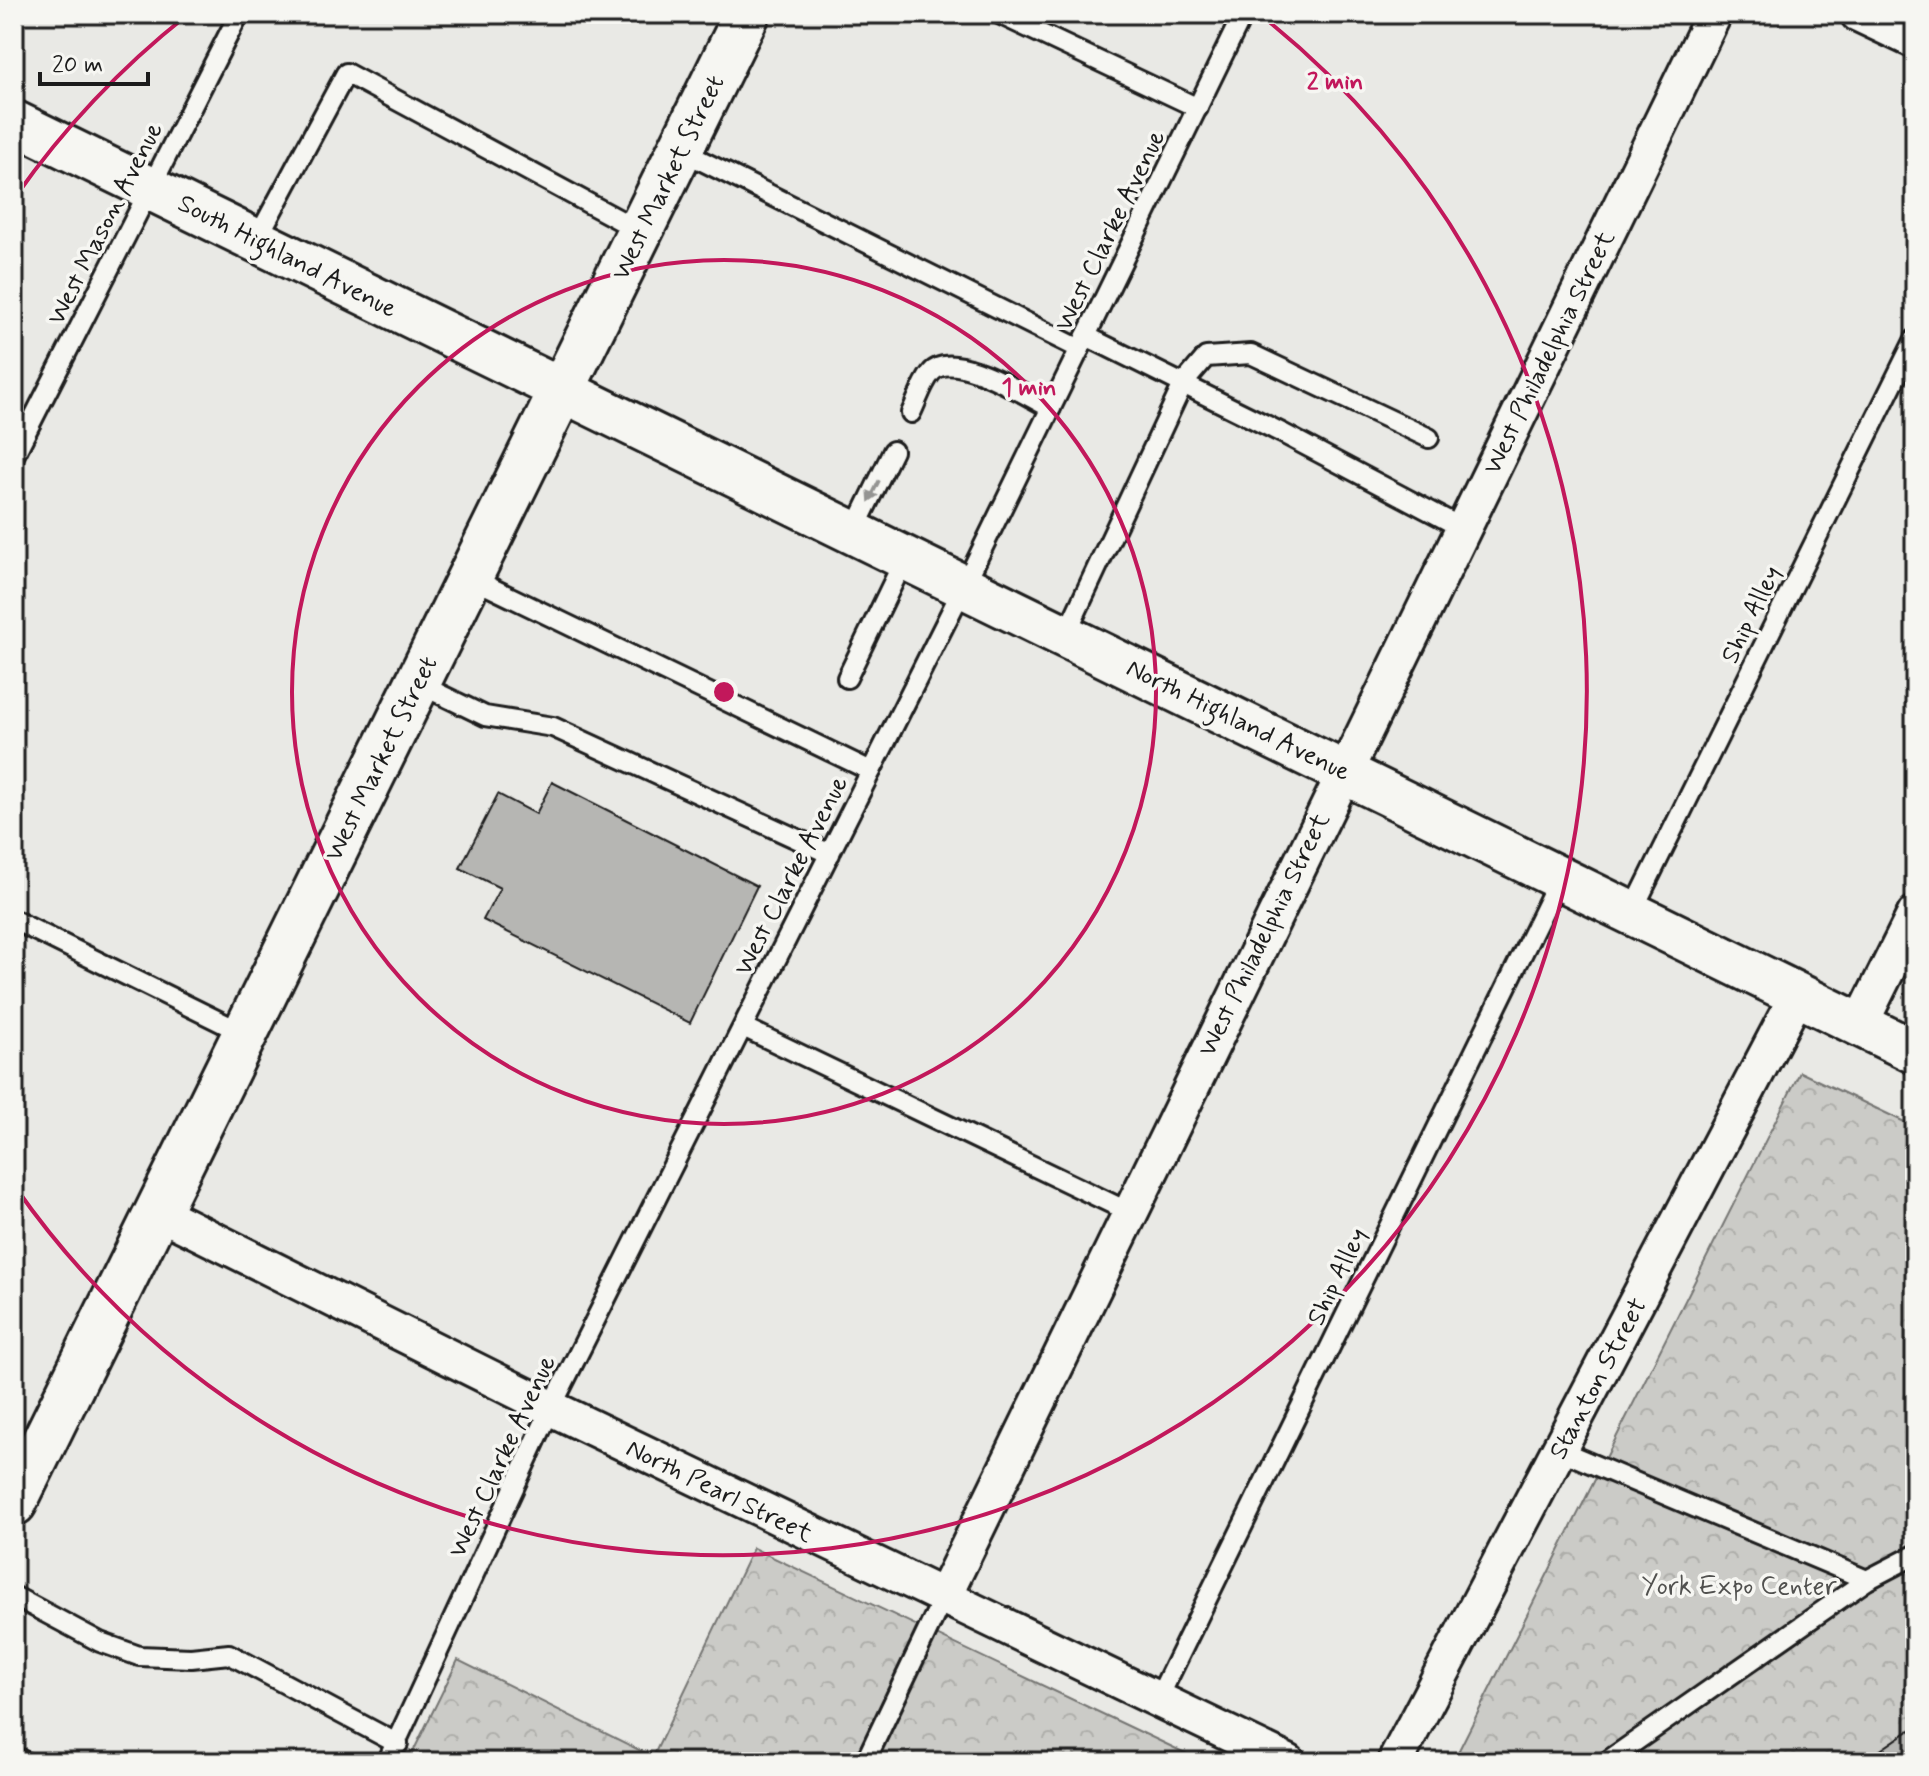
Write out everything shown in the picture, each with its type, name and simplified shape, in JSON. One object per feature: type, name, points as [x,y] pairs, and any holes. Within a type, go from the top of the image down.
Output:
[{"type":"main road","name":"West Market Street","points":[[14,1503],[747,14]]},
{"type":"street","name":"West Philadelphia Street","points":[[943,1598],[1343,769],[1714,14]]},
{"type":"street","points":[[1858,14],[1915,41]]},
{"type":"street","name":"South Highland Avenue","points":[[14,122],[152,187],[561,391]]},
{"type":"street","name":"North Highland Avenue","points":[[561,391],[965,584],[1915,1052]]},
{"type":"street","points":[[1860,1025],[1915,914]]},
{"type":"street","name":"Stanton Street","points":[[1395,1762],[1798,994]]},
{"type":"street","name":"North Pearl Street","points":[[156,1211],[551,1408],[1288,1762]]},
{"type":"lane","name":"West Mason Avenue","points":[[14,456],[239,14]]},
{"type":"lane","points":[[999,14],[1198,108]]},
{"type":"lane","name":"West Clarke Avenue","points":[[387,1762],[398,1744],[551,1408],[965,584],[1243,14]]},
{"type":"lane","points":[[257,239],[346,73],[640,231]]},
{"type":"lane","points":[[680,150],[1083,343],[1183,384],[1462,528]]},
{"type":"lane","name":"Ship Alley","points":[[1632,912],[1915,339]]},
{"type":"lane","points":[[1066,634],[1183,384],[1206,357],[1251,354],[1429,438]]},
{"type":"lane","points":[[911,413],[931,372],[947,363],[966,366],[1051,408]]},
{"type":"lane","points":[[854,531],[893,451]]},
{"type":"lane","points":[[847,678],[906,556]]},
{"type":"lane","points":[[469,577],[871,771]]},
{"type":"lane","points":[[417,683],[485,716],[553,727],[830,854]]},
{"type":"lane","name":"Ship Alley","points":[[1158,1699],[1560,877]]},
{"type":"lane","points":[[14,920],[243,1033]]},
{"type":"lane","points":[[743,1027],[1129,1212]]},
{"type":"lane","points":[[1559,1450],[1867,1580]]},
{"type":"lane","points":[[1606,1762],[1867,1580],[1915,1555]]},
{"type":"lane","points":[[14,1596],[100,1642],[139,1656],[191,1658],[229,1654],[398,1744]]},
{"type":"lane","points":[[865,1762],[943,1598]]},
{"type":"lane","points":[[14,1756],[25,1762]]},
{"type":"green space","name":"York Expo Center","points":[[1800,1072],[1915,1127],[1915,1762],[1453,1762]]},
{"type":"green space","points":[[753,1548],[1204,1762],[408,1762],[458,1660],[653,1757]]},
{"type":"building","points":[[552,782],[757,886],[690,1023],[483,920],[500,888],[460,868],[498,794],[536,814]]},
{"type":"building","points":[[1910,1730],[1915,1737],[1915,1762],[1863,1762]]}]
